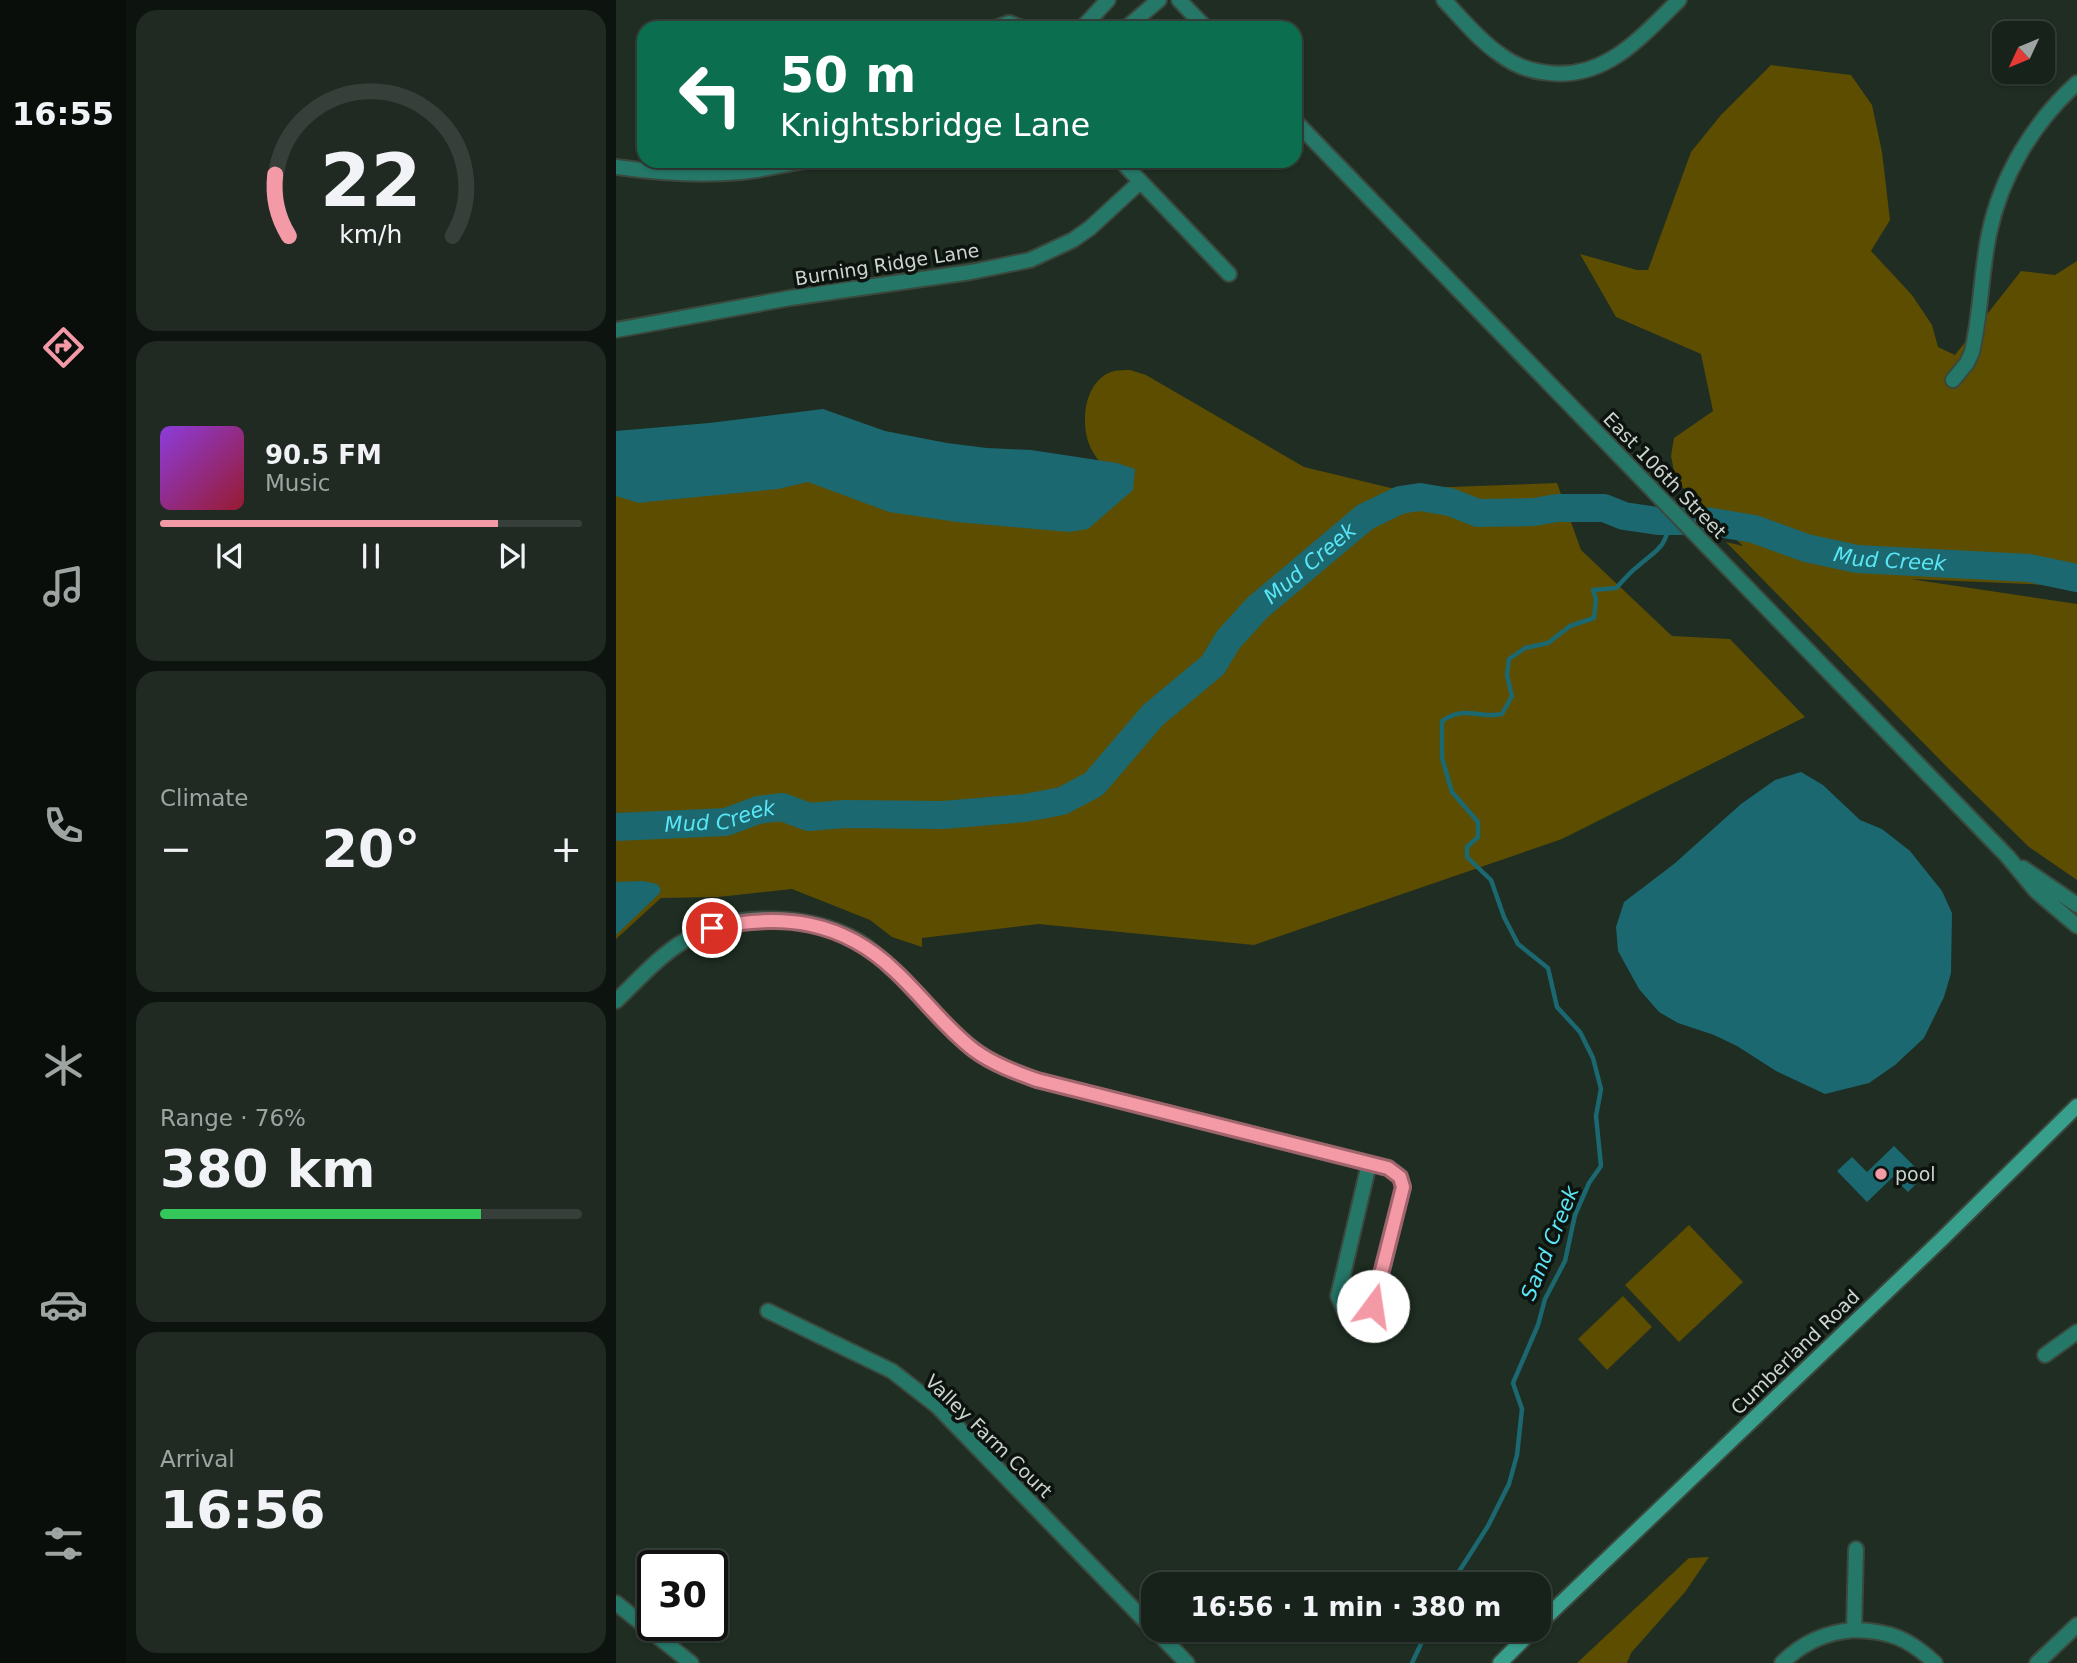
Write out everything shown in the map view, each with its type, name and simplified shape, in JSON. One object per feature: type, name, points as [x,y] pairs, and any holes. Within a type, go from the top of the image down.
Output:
[{"type":"main road","name":"Cumberland Road","points":[[1551,1613],[1942,1239],[2077,1106]]},
{"type":"main road","points":[[1500,1663],[1521,1642]]},
{"type":"street","points":[[1088,21],[1108,0]]},
{"type":"street","points":[[1134,21],[1159,0]]},
{"type":"street","points":[[1179,0],[1199,21]]},
{"type":"street","points":[[1444,0],[1480,38],[1506,59],[1534,71],[1570,74],[1607,64],[1679,0]]},
{"type":"street","points":[[1954,380],[1972,352],[1989,235],[1996,206],[2009,174],[2045,117],[2077,83]]},
{"type":"street","name":"East 106th Street","points":[[1302,128],[2008,857],[2036,891],[2077,926]]},
{"type":"street","points":[[616,167],[701,175],[762,168]]},
{"type":"street","points":[[1127,168],[1229,274]]},
{"type":"street","name":"Burning Ridge Lane","points":[[616,330],[790,298],[971,272],[1030,260],[1073,240],[1090,228],[1140,182]]},
{"type":"street","name":"East 106th Street","points":[[2008,857],[2077,905]]},
{"type":"street","points":[[616,1001],[672,950],[699,933],[738,922],[800,922],[826,928],[860,942],[894,970],[974,1050],[1004,1068],[1037,1080],[1388,1168],[1400,1177],[1403,1187],[1373,1306],[1360,1315],[1345,1312],[1338,1296],[1369,1164]]},
{"type":"street","name":"Valley Farm Court","points":[[768,1311],[892,1371],[937,1406],[1141,1617]]},
{"type":"street","points":[[2045,1355],[2077,1332]]},
{"type":"street","points":[[1854,1630],[1856,1549]]},
{"type":"street","points":[[616,1603],[691,1663]]},
{"type":"street","points":[[2037,1663],[2077,1625]]},
{"type":"street","points":[[1782,1663],[1804,1644],[1818,1637],[1854,1630],[1877,1631],[1903,1637],[1935,1663]]},
{"type":"street","name":"Valley Farm Court","points":[[1166,1642],[1186,1663]]},
{"type":"shaded area","points":[[1771,65],[1851,75],[1872,105],[1882,152],[1890,220],[1871,251],[1912,295],[1932,325],[1938,347],[1955,355],[2021,271],[2055,275],[2077,261],[2077,591],[2050,585],[1910,579],[2077,604],[2077,880],[2029,847],[1948,768],[1726,542],[1743,546],[1676,481],[1671,456],[1674,438],[1713,411],[1701,354],[1616,317],[1580,254],[1637,270],[1648,270],[1691,152],[1721,115]]},
{"type":"shaded area","points":[[1130,370],[1146,375],[1304,467],[1395,489],[1557,483],[1581,550],[1672,636],[1730,639],[1805,717],[1562,839],[1254,945],[1038,924],[922,938],[922,947],[892,937],[870,920],[792,889],[718,897],[661,898],[616,939],[616,467],[1111,477],[1089,444],[1085,412],[1091,391],[1104,375]]},
{"type":"shaded area","points":[[1689,1225],[1743,1282],[1679,1342],[1625,1285]]},
{"type":"shaded area","points":[[1623,1296],[1652,1327],[1607,1370],[1578,1339]]},
{"type":"shaded area","points":[[1709,1557],[1685,1592],[1631,1653],[1627,1663],[1577,1663],[1689,1558]]},
{"type":"water","points":[[823,409],[885,431],[947,443],[1031,450],[1117,463],[1135,469],[1133,490],[1088,529],[1069,532],[957,522],[889,512],[808,482],[778,489],[639,503],[616,496],[616,431]]},
{"type":"water","points":[[1801,772],[1823,785],[1860,820],[1882,829],[1910,851],[1942,891],[1952,913],[1951,973],[1944,997],[1924,1038],[1895,1065],[1869,1083],[1825,1094],[1776,1071],[1737,1046],[1678,1023],[1659,1012],[1639,989],[1618,951],[1616,927],[1624,902],[1674,864],[1741,804],[1775,780]]},
{"type":"water","points":[[643,881],[657,884],[661,889],[659,894],[616,935],[616,882]]},
{"type":"water","name":"pool","points":[[1894,1146],[1924,1176],[1908,1192],[1893,1177],[1867,1202],[1837,1171],[1852,1157],[1867,1172]]},
{"type":"waterway","name":"Mud Creek","points":[[616,827],[726,822],[758,810],[782,807],[809,817],[844,814],[943,815],[1025,808],[1062,801],[1094,784],[1153,715],[1213,665],[1228,640],[1257,608],[1365,517],[1400,500],[1420,497],[1450,502],[1478,513],[1604,508],[1624,516],[1658,521],[1706,521],[1754,529],[1806,548],[1857,559],[2029,568],[2077,578]]},
{"type":"waterway","name":"Sand Creek","points":[[1459,1572],[1488,1526],[1509,1484],[1517,1455],[1522,1409],[1513,1383],[1538,1325],[1545,1299],[1565,1261],[1575,1215],[1589,1183],[1601,1166],[1596,1116],[1601,1089],[1593,1058],[1580,1032],[1557,1007],[1548,968],[1518,944],[1504,917],[1491,880],[1467,857],[1467,847],[1478,837],[1478,822],[1452,792],[1442,758],[1442,721],[1465,713],[1502,714],[1512,696],[1507,675],[1509,659],[1525,648],[1548,643],[1570,626],[1594,618],[1596,599],[1593,590],[1616,588],[1662,544],[1669,521]]},
{"type":"waterway","name":"Sand Creek","points":[[1412,1663],[1422,1642]]},
{"type":"place","name":"pool","points":[[1881,1174]]},
{"type":"route","points":[[712,928],[738,922],[776,920],[800,922],[846,935],[860,942],[894,970],[974,1050],[1004,1068],[1037,1080],[1388,1168],[1400,1177],[1403,1187],[1373,1306]]}]
